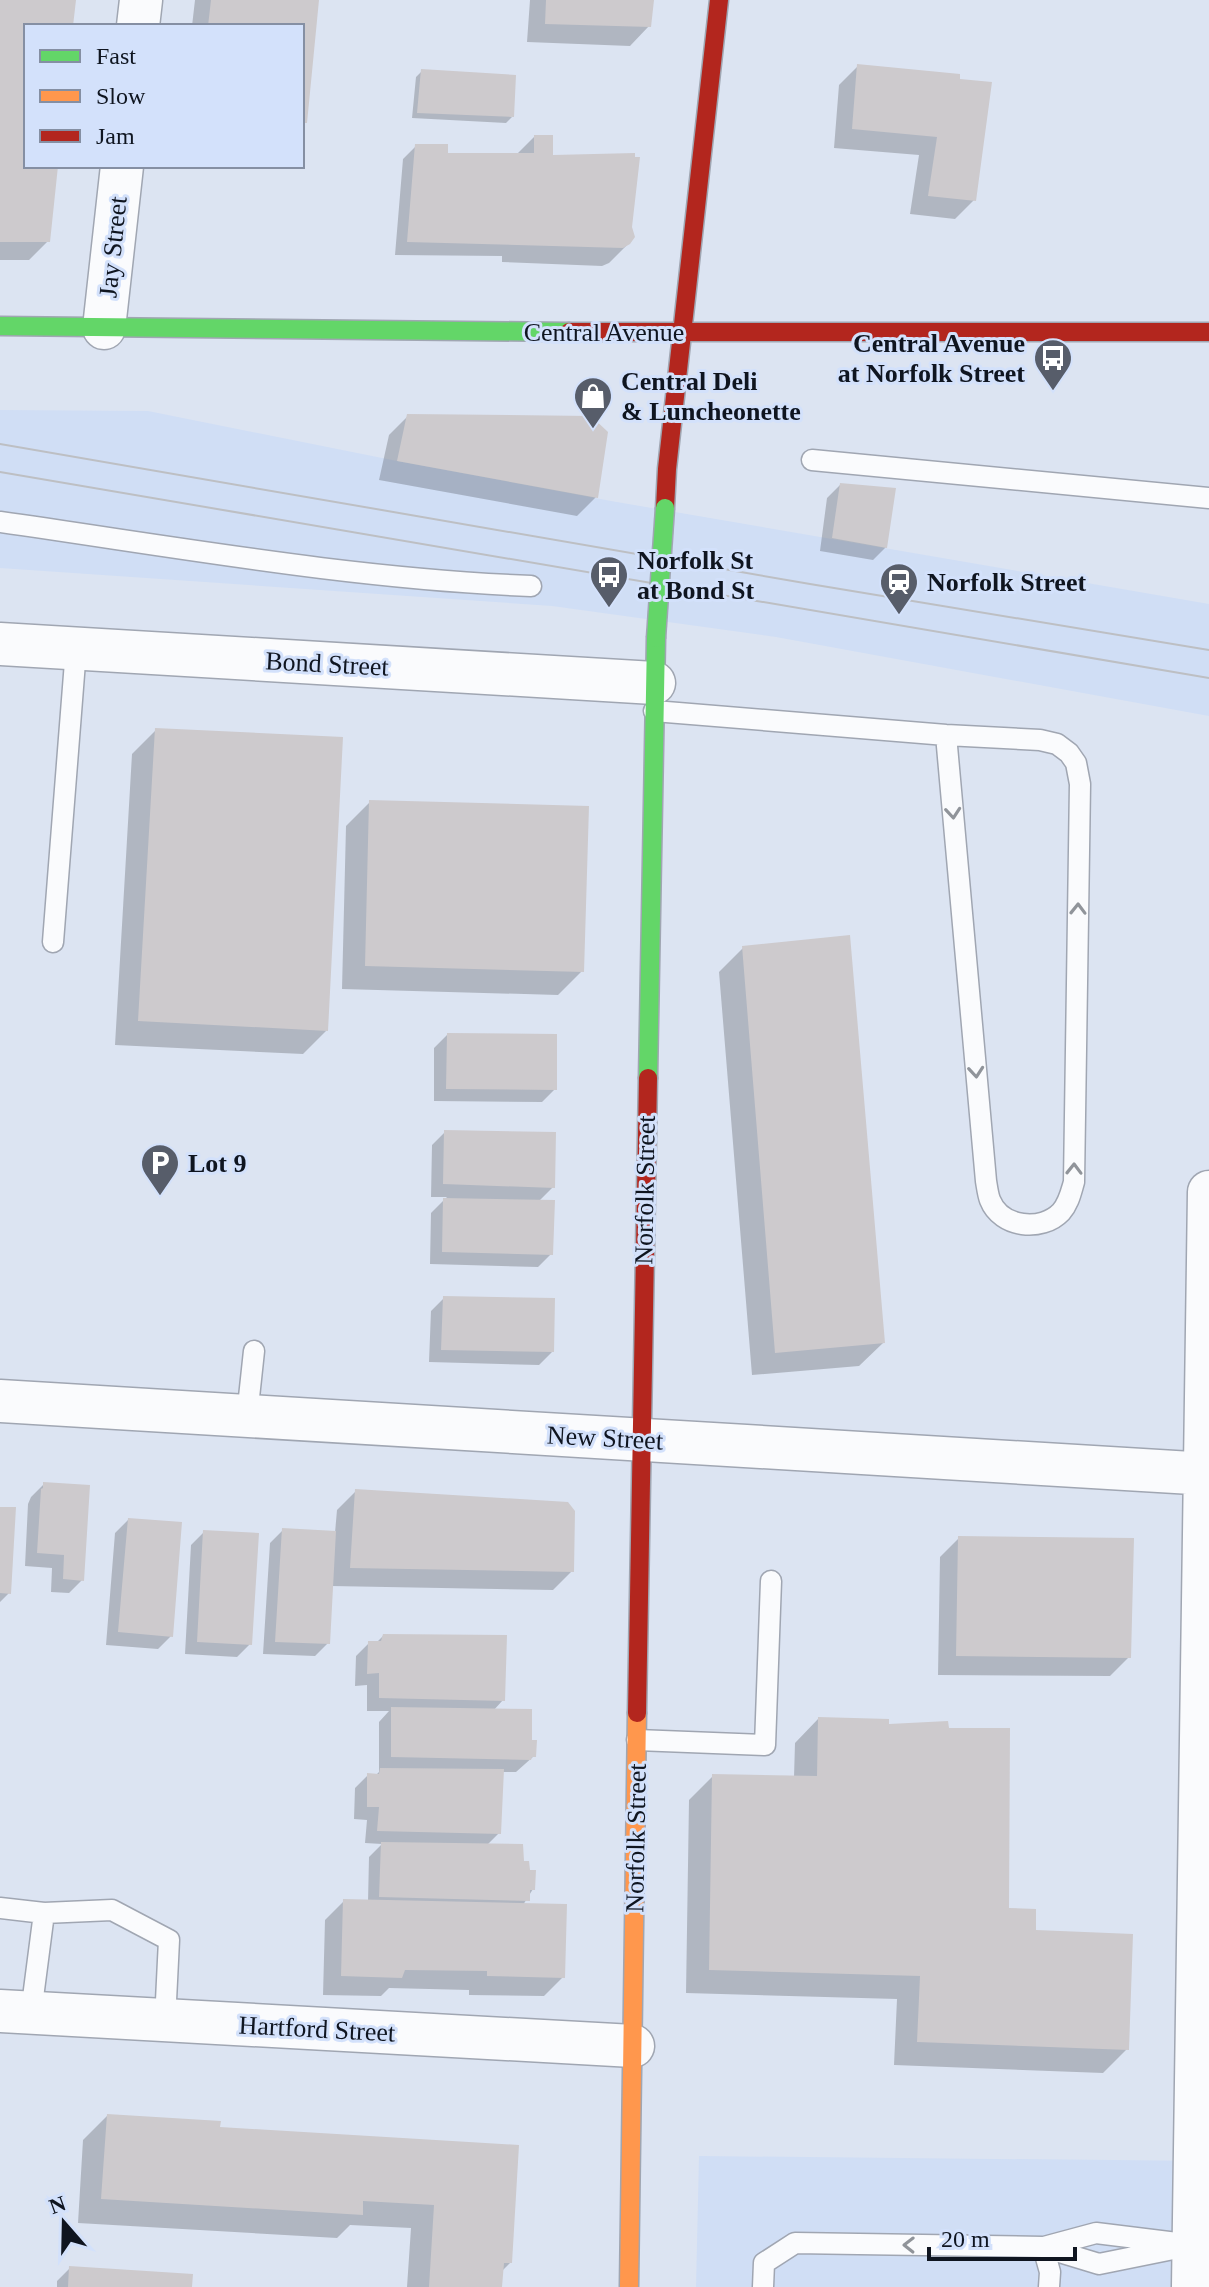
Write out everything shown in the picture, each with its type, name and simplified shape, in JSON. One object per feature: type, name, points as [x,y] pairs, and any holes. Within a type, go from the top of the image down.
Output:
[{"type":"main road","name":"Norfolk Street","points":[[629,2287],[656,638],[667,469],[719,0]]},
{"type":"main road","name":"Central Avenue","points":[[0,326],[682,333],[1209,332]]},
{"type":"street","points":[[138,24],[141,0]]},
{"type":"street","name":"Jay Street","points":[[104,328],[122,168]]},
{"type":"street","name":"Bond Street","points":[[0,644],[654,697]]},
{"type":"street","points":[[1193,2287],[1209,1192]]},
{"type":"street","name":"New Street","points":[[0,1401],[1207,1474]]},
{"type":"street","name":"Hartford Street","points":[[16,2012],[633,2046]]},
{"type":"lane","points":[[812,460],[1209,498]]},
{"type":"lane","points":[[0,522],[322,567],[463,583],[531,586]]},
{"type":"lane","points":[[53,942],[76,649]]},
{"type":"lane","points":[[654,697],[946,735],[1040,740],[1057,744],[1069,753],[1079,773],[1074,1182],[1061,1213],[1046,1221],[1024,1225],[1010,1221],[999,1214],[990,1201],[946,735]]},
{"type":"lane","points":[[247,1416],[254,1351]]},
{"type":"lane","points":[[637,1740],[765,1745],[771,1581]]},
{"type":"lane","points":[[0,1908],[44,1913],[112,1910],[169,1940],[165,2021]]},
{"type":"lane","points":[[16,2012],[44,1913]]},
{"type":"lane","points":[[763,2287],[764,2263],[795,2243],[1043,2247],[1096,2233],[1193,2245]]},
{"type":"lane","points":[[1043,2247],[1099,2264],[1193,2245]]},
{"type":"lane","points":[[1043,2247],[1050,2272],[1049,2287]]},
{"type":"shaded area","points":[[0,410],[148,411],[611,501],[1209,604],[1209,716],[776,637],[552,606],[0,568]]},
{"type":"shaded area","points":[[699,2156],[1209,2161],[1209,2287],[696,2287]]},
{"type":"building","points":[[0,0],[76,0],[73,24],[24,24],[24,168],[58,168],[50,242],[0,242]]},
{"type":"building","points":[[211,0],[319,0],[307,123],[304,123],[304,24],[208,24]]},
{"type":"building","points":[[546,0],[654,0],[651,27],[545,24]]},
{"type":"building","points":[[857,64],[960,74],[960,79],[992,82],[976,201],[928,196],[937,137],[852,129]]},
{"type":"building","points":[[421,69],[516,75],[514,117],[417,113]]},
{"type":"building","points":[[534,135],[553,135],[553,155],[635,153],[635,157],[640,157],[632,227],[635,237],[630,244],[623,248],[407,242],[415,144],[448,144],[448,153],[534,153]]},
{"type":"building","points":[[407,414],[591,416],[608,432],[598,498],[397,461]]},
{"type":"building","points":[[840,483],[896,488],[887,548],[832,538]]},
{"type":"building","points":[[155,728],[343,737],[328,1031],[138,1021]]},
{"type":"building","points":[[369,800],[589,806],[584,972],[365,966]]},
{"type":"building","points":[[850,935],[885,1343],[775,1353],[742,946]]},
{"type":"building","points":[[447,1033],[557,1034],[557,1090],[446,1089]]},
{"type":"building","points":[[444,1130],[556,1132],[555,1188],[443,1184]]},
{"type":"building","points":[[443,1198],[555,1200],[553,1255],[442,1252]]},
{"type":"building","points":[[443,1296],[555,1298],[554,1352],[441,1350]]},
{"type":"building","points":[[43,1482],[90,1485],[84,1581],[63,1579],[64,1555],[37,1553]]},
{"type":"building","points":[[355,1489],[568,1502],[575,1511],[574,1572],[350,1568]]},
{"type":"building","points":[[0,1507],[16,1507],[11,1594],[0,1593]]},
{"type":"building","points":[[128,1518],[182,1522],[173,1637],[118,1632]]},
{"type":"building","points":[[282,1528],[336,1531],[330,1644],[275,1642]]},
{"type":"building","points":[[203,1530],[259,1533],[252,1645],[197,1642]]},
{"type":"building","points":[[958,1536],[1134,1538],[1131,1658],[956,1656]]},
{"type":"building","points":[[383,1634],[507,1635],[505,1701],[379,1698],[379,1673],[367,1674],[368,1641],[381,1641]]},
{"type":"building","points":[[391,1707],[532,1709],[532,1740],[537,1740],[536,1757],[531,1760],[391,1757]]},
{"type":"building","points":[[818,1717],[889,1719],[889,1724],[948,1721],[949,1728],[1010,1728],[1009,1908],[1036,1909],[1036,1930],[1133,1934],[1129,2050],[917,2042],[920,1976],[709,1970],[712,1774],[817,1776]]},
{"type":"building","points":[[380,1768],[504,1769],[501,1834],[377,1831],[379,1807],[367,1807],[367,1773],[379,1774]]},
{"type":"building","points":[[381,1842],[523,1844],[524,1861],[529,1861],[530,1870],[536,1870],[535,1890],[530,1890],[530,1901],[379,1897]]},
{"type":"building","points":[[343,1899],[567,1904],[565,1978],[487,1976],[487,1971],[405,1970],[402,1978],[341,1976]]},
{"type":"building","points":[[107,2114],[221,2121],[220,2127],[519,2145],[512,2263],[504,2263],[502,2287],[429,2287],[434,2205],[363,2201],[363,2215],[101,2199]]},
{"type":"building","points":[[69,2266],[193,2274],[192,2287],[68,2287]]},
{"type":"tram line","points":[[0,444],[1209,650]]},
{"type":"tram line","points":[[0,472],[1209,678]]},
{"type":"traffic: fast","points":[[0,326],[569,332]]},
{"type":"traffic: fast","points":[[656,638],[665,508]]},
{"type":"traffic: fast","points":[[648,1078],[656,638]]},
{"type":"traffic: slow","points":[[629,2287],[637,1713]]},
{"type":"traffic: jam","points":[[665,508],[719,0]]},
{"type":"traffic: jam","points":[[569,332],[1209,332]]},
{"type":"traffic: jam","points":[[637,1713],[648,1078]]},
{"type":"place","name":"Central Avenue at Norfolk Street","points":[[1053,392]]},
{"type":"place","name":"Central Deli & Luncheonette","points":[[593,430]]},
{"type":"place","name":"Norfolk St at Bond St","points":[[609,609]]},
{"type":"place","name":"Norfolk Street","points":[[899,616]]},
{"type":"place","name":"Lot 9","points":[[160,1197]]}]
